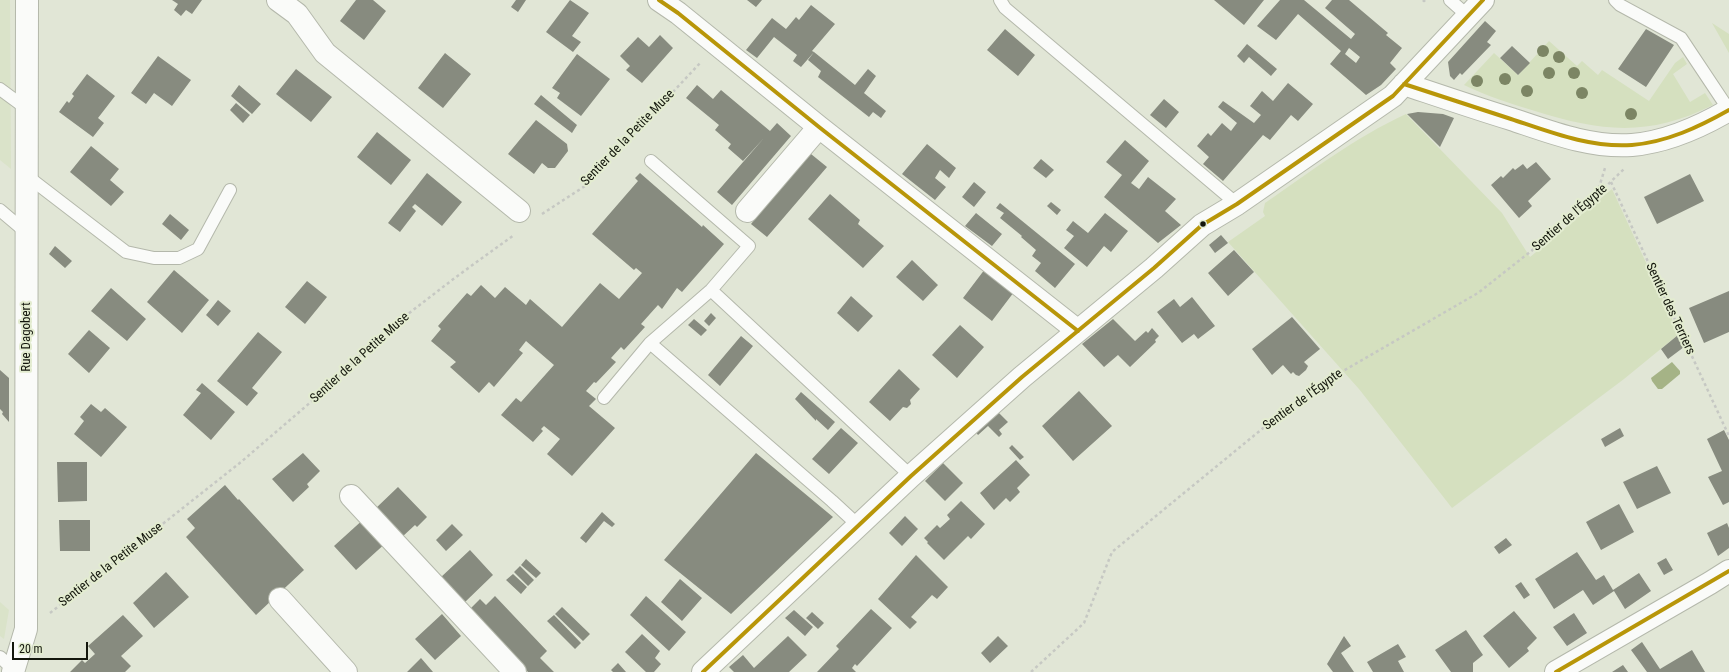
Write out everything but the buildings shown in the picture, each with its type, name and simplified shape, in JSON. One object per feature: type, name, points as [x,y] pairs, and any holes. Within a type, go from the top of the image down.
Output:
[{"type":"street","name":"Rue Dagobert","points":[[9,666],[26,629],[27,0]]},
{"type":"street","points":[[278,0],[297,14],[325,53],[525,220]]},
{"type":"street","points":[[659,0],[678,13],[819,127],[1078,331]]},
{"type":"street","points":[[703,672],[911,476],[1022,377],[1154,268],[1202,225],[1237,204],[1393,96],[1483,0]]},
{"type":"street","points":[[1404,84],[1568,138],[1602,144],[1632,145],[1654,142],[1704,125],[1729,110]]},
{"type":"street","points":[[747,211],[819,127]]},
{"type":"street","points":[[351,496],[515,672]]},
{"type":"street","points":[[1556,672],[1729,571]]},
{"type":"street","points":[[280,600],[346,672]]},
{"type":"lane","points":[[1000,0],[1005,8],[1237,204]]},
{"type":"lane","points":[[1450,0],[1468,16]]},
{"type":"lane","points":[[1615,0],[1620,5],[1681,38],[1729,110]]},
{"type":"lane","points":[[0,89],[27,109]]},
{"type":"lane","points":[[604,398],[650,343],[711,290],[749,246],[651,161]]},
{"type":"lane","points":[[27,176],[126,252],[154,258],[179,258],[198,249],[230,190]]},
{"type":"lane","points":[[0,210],[27,233]]},
{"type":"lane","points":[[711,290],[911,476]]},
{"type":"lane","points":[[650,343],[832,500],[859,526]]},
{"type":"path","name":"Sentier de la Petite Muse","points":[[26,629],[56,608],[241,462],[326,388],[382,334],[456,277],[525,220],[585,186],[717,44]]},
{"type":"path","name":"Sentier de l'Égypte","points":[[1031,672],[1084,623],[1112,552],[1273,420],[1343,371],[1478,293],[1573,218],[1621,172]]},
{"type":"path","name":"Sentier des Terriers","points":[[1611,182],[1729,436]]},
{"type":"shaded area","points":[[0,0],[10,0],[11,169],[0,160]]},
{"type":"shaded area","points":[[1712,23],[1729,34],[1729,53]]},
{"type":"shaded area","points":[[1549,41],[1577,66],[1582,61],[1598,75],[1602,70],[1649,101],[1675,63],[1683,57],[1687,64],[1673,74],[1690,102],[1705,93],[1713,105],[1690,115],[1668,122],[1625,128],[1604,127],[1559,118],[1508,103],[1464,85],[1494,53],[1518,75]]},
{"type":"shaded area","points":[[1406,114],[1502,213],[1530,257],[1612,189],[1679,334],[1624,379],[1452,508],[1359,389],[1228,242],[1265,216],[1263,212],[1265,203],[1351,144]]},
{"type":"shaded area","points":[[1672,362],[1680,371],[1680,374],[1662,389],[1658,389],[1651,378]]},
{"type":"shaded area","points":[[0,602],[9,610],[4,639],[0,636]]},
{"type":"transit line","points":[[659,0],[678,13],[819,127],[1078,331]]},
{"type":"transit line","points":[[703,672],[911,476],[1022,377],[1154,268],[1202,225],[1237,204],[1393,96],[1483,0]]},
{"type":"transit line","points":[[1404,84],[1555,134],[1586,142],[1601,144],[1632,145],[1658,141],[1694,128],[1729,110]]},
{"type":"transit line","points":[[1556,672],[1729,571]]}]
